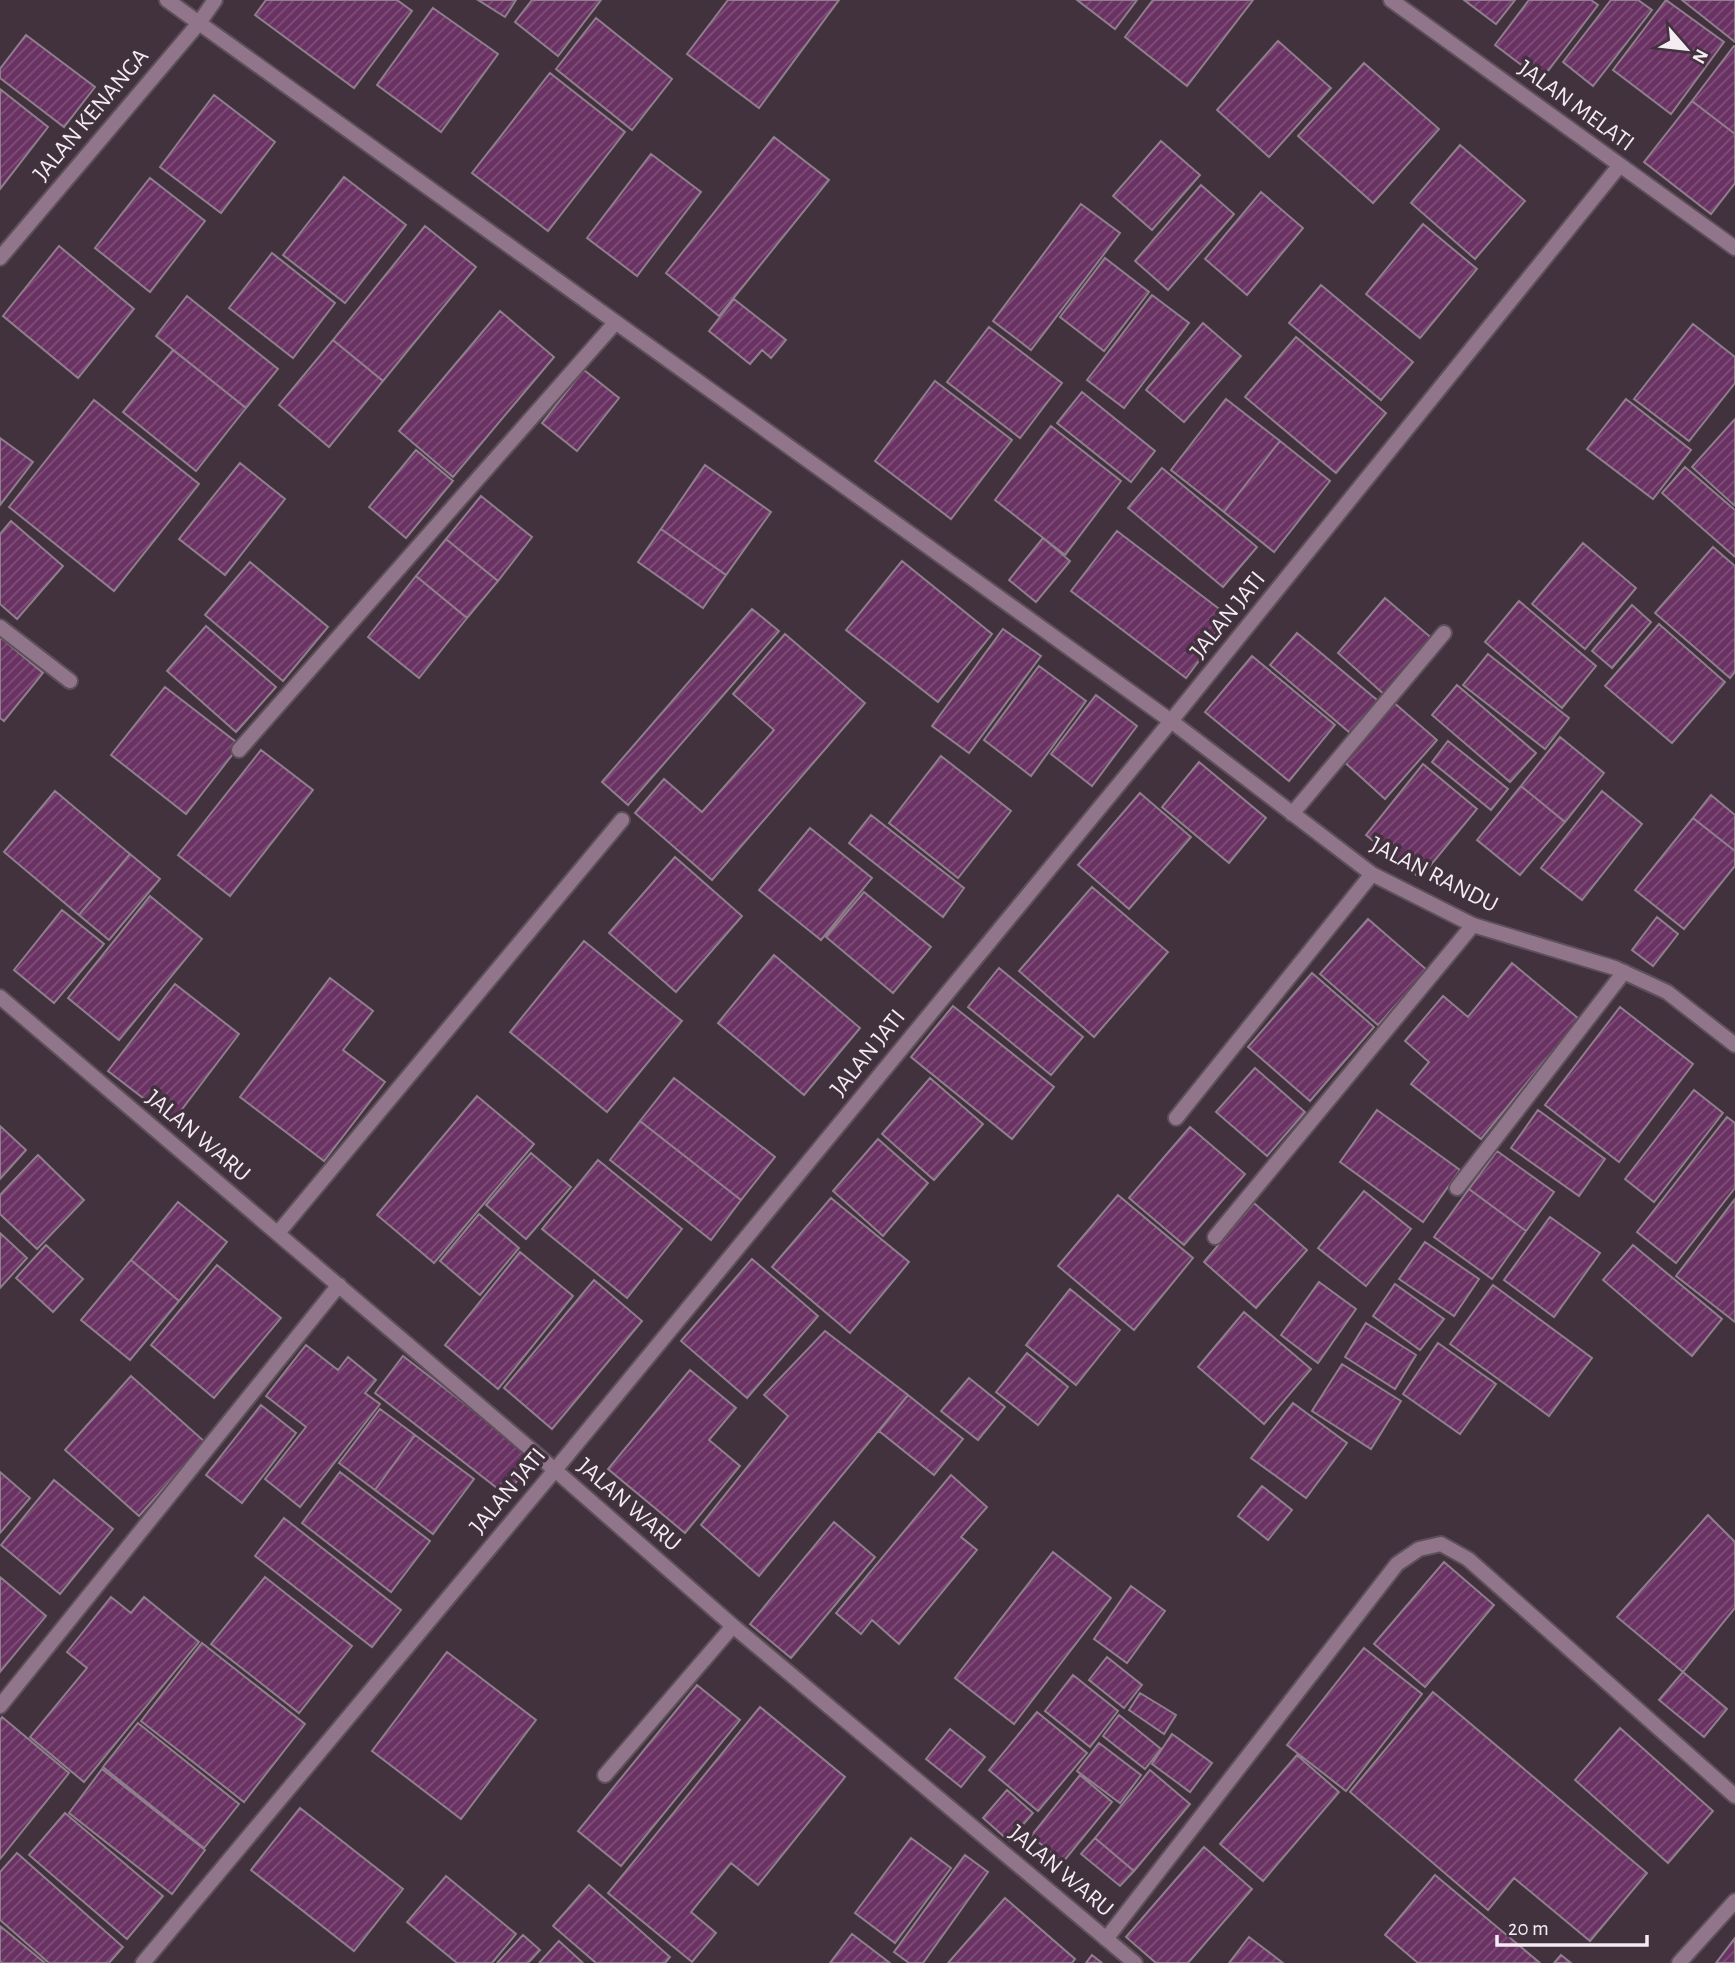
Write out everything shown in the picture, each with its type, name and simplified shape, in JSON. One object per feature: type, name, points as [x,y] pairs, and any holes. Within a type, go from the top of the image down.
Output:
[{"type":"street","name":"JALAN RANDU","points":[[167,0],[1171,722],[1372,874],[1474,925],[1624,972],[1667,992],[1735,1045]]},
{"type":"street","name":"JALAN KENANGA","points":[[0,258],[199,23],[215,0]]},
{"type":"street","name":"JALAN MELATI","points":[[1391,0],[1735,248]]},
{"type":"street","name":"JALAN JATI","points":[[143,1963],[555,1470],[1171,722],[1620,165]]},
{"type":"street","points":[[239,750],[615,323]]},
{"type":"street","points":[[0,627],[70,681]]},
{"type":"street","points":[[1292,814],[1444,633]]},
{"type":"street","points":[[278,1233],[622,820]]},
{"type":"street","points":[[1176,1118],[1372,874]]},
{"type":"street","points":[[1215,1237],[1474,925]]},
{"type":"street","points":[[1457,1188],[1624,972]]},
{"type":"street","name":"JALAN WARU","points":[[0,997],[555,1470],[733,1626],[1135,1963]]},
{"type":"street","points":[[0,1706],[339,1285]]},
{"type":"street","points":[[1106,1938],[1397,1564],[1419,1549],[1441,1544],[1468,1559],[1735,1796]]},
{"type":"street","points":[[605,1775],[733,1626]]},
{"type":"street","points":[[1679,1963],[1735,1901]]},
{"type":"building","points":[[266,0],[397,0],[412,11],[354,88],[255,15]]},
{"type":"building","points":[[478,0],[516,0],[505,17]]},
{"type":"building","points":[[532,0],[601,0],[558,56],[515,22]]},
{"type":"building","points":[[728,0],[839,0],[759,108],[687,54]]},
{"type":"building","points":[[1077,0],[1137,0],[1115,29]]},
{"type":"building","points":[[1153,0],[1253,0],[1187,86],[1125,37]]},
{"type":"building","points":[[1464,0],[1515,0],[1496,24]]},
{"type":"building","points":[[1529,0],[1591,0],[1598,5],[1541,80],[1495,45]]},
{"type":"building","points":[[1611,0],[1638,0],[1652,10],[1593,86],[1563,62]]},
{"type":"building","points":[[1666,0],[1724,42],[1671,114],[1613,70]]},
{"type":"building","points":[[1682,0],[1735,0],[1735,42]]},
{"type":"building","points":[[433,8],[498,54],[441,132],[377,85]]},
{"type":"building","points":[[596,18],[672,79],[632,130],[556,69]]},
{"type":"building","points":[[26,35],[95,87],[64,127],[0,78],[0,69]]},
{"type":"building","points":[[1278,41],[1331,88],[1269,157],[1217,110]]},
{"type":"building","points":[[1735,46],[1735,134],[1692,101]]},
{"type":"building","points":[[1364,63],[1439,129],[1373,203],[1298,136]]},
{"type":"building","points":[[550,73],[625,132],[548,231],[472,173]]},
{"type":"building","points":[[0,89],[48,127],[0,189]]},
{"type":"building","points":[[214,95],[275,142],[221,213],[160,167]]},
{"type":"building","points":[[1692,101],[1735,134],[1735,183],[1711,214],[1644,162]]},
{"type":"building","points":[[774,137],[829,180],[719,316],[666,273]]},
{"type":"building","points":[[1161,141],[1200,175],[1152,230],[1113,196]]},
{"type":"building","points":[[1460,145],[1525,201],[1475,259],[1411,203]]},
{"type":"building","points":[[651,154],[701,192],[637,276],[587,238]]},
{"type":"building","points":[[344,177],[406,225],[345,303],[283,255]]},
{"type":"building","points":[[150,178],[205,221],[150,292],[95,248]]},
{"type":"building","points":[[1201,185],[1234,214],[1168,290],[1135,261]]},
{"type":"building","points":[[1261,192],[1303,228],[1247,295],[1205,259]]},
{"type":"building","points":[[1081,204],[1120,233],[1031,350],[993,321]]},
{"type":"building","points":[[1423,224],[1477,269],[1420,338],[1366,294]]},
{"type":"building","points":[[425,226],[476,267],[383,381],[333,340]]},
{"type":"building","points":[[59,246],[134,309],[78,378],[3,316]]},
{"type":"building","points":[[272,253],[335,303],[293,358],[229,308]]},
{"type":"building","points":[[1105,258],[1149,292],[1104,351],[1060,317]]},
{"type":"building","points":[[1321,285],[1413,362],[1381,400],[1289,323]]},
{"type":"building","points":[[1152,295],[1189,323],[1124,408],[1087,380]]},
{"type":"building","points":[[187,296],[278,369],[246,408],[156,336]]},
{"type":"building","points":[[734,299],[786,340],[771,358],[762,350],[750,364],[709,331]]},
{"type":"building","points":[[500,311],[554,357],[453,477],[399,431]]},
{"type":"building","points":[[1203,323],[1241,356],[1184,422],[1146,390]]},
{"type":"building","points":[[1693,324],[1735,357],[1735,383],[1689,441],[1634,399]]},
{"type":"building","points":[[989,327],[1062,383],[1020,438],[947,382]]},
{"type":"building","points":[[1296,337],[1386,413],[1336,473],[1245,397]]},
{"type":"building","points":[[333,340],[383,381],[329,447],[279,405]]},
{"type":"building","points":[[173,350],[246,408],[196,471],[123,412]]},
{"type":"building","points":[[584,370],[619,398],[577,451],[542,423]]},
{"type":"building","points":[[935,381],[1012,440],[951,519],[875,461]]},
{"type":"building","points":[[1082,392],[1155,451],[1131,482],[1057,423]]},
{"type":"building","points":[[1226,399],[1280,441],[1224,512],[1171,470]]},
{"type":"building","points":[[1626,399],[1691,450],[1653,499],[1587,449]]},
{"type":"building","points":[[94,400],[199,484],[114,591],[9,507]]},
{"type":"building","points":[[1735,419],[1735,506],[1692,467]]},
{"type":"building","points":[[1051,426],[1121,481],[1065,555],[995,500]]},
{"type":"building","points":[[0,438],[33,462],[0,505]]},
{"type":"building","points":[[1280,441],[1330,481],[1274,552],[1224,512]]},
{"type":"building","points":[[416,450],[453,481],[406,538],[369,507]]},
{"type":"building","points":[[240,463],[285,499],[225,575],[179,539]]},
{"type":"building","points":[[705,465],[771,512],[726,575],[661,529]]},
{"type":"building","points":[[1685,467],[1735,510],[1735,557],[1662,493]]},
{"type":"building","points":[[1162,468],[1257,547],[1223,587],[1128,508]]},
{"type":"building","points":[[481,496],[532,537],[498,581],[446,539]]},
{"type":"building","points":[[11,521],[63,566],[17,619],[0,604],[0,534]]},
{"type":"building","points":[[661,529],[726,575],[703,608],[638,562]]},
{"type":"building","points":[[1117,531],[1231,618],[1186,678],[1071,591]]},
{"type":"building","points":[[1043,538],[1070,561],[1036,602],[1009,580]]},
{"type":"building","points":[[446,539],[498,581],[467,618],[416,576]]},
{"type":"building","points":[[1583,543],[1636,588],[1585,649],[1532,604]]},
{"type":"building","points":[[1713,547],[1735,566],[1735,672],[1730,678],[1655,613]]},
{"type":"building","points":[[902,561],[992,634],[938,702],[846,630]]},
{"type":"building","points":[[250,562],[328,627],[283,681],[205,615]]},
{"type":"building","points":[[416,576],[467,618],[419,678],[368,637]]},
{"type":"building","points":[[1385,598],[1435,641],[1387,697],[1338,653]]},
{"type":"building","points":[[1519,601],[1596,666],[1562,708],[1485,642]]},
{"type":"building","points":[[1632,605],[1651,622],[1612,668],[1592,651]]},
{"type":"building","points":[[752,609],[779,631],[628,805],[602,782]]},
{"type":"building","points":[[1659,624],[1725,682],[1672,743],[1605,686]]},
{"type":"building","points":[[206,626],[276,687],[236,732],[167,671]]},
{"type":"building","points":[[1003,629],[1041,656],[969,753],[932,726]]},
{"type":"building","points":[[1297,633],[1383,705],[1356,738],[1270,665]]},
{"type":"building","points":[[785,634],[865,703],[712,880],[635,813],[664,779],[702,812],[774,730],[733,694]]},
{"type":"building","points":[[0,637],[43,673],[4,721],[0,718]]},
{"type":"building","points":[[1488,654],[1569,718],[1545,749],[1463,685]]},
{"type":"building","points":[[1252,656],[1335,725],[1289,781],[1205,712]]},
{"type":"building","points":[[1039,666],[1086,701],[1031,776],[984,740]]},
{"type":"building","points":[[1457,685],[1536,753],[1510,782],[1432,715]]},
{"type":"building","points":[[165,687],[240,745],[186,814],[111,755]]},
{"type":"building","points":[[1096,695],[1137,726],[1092,786],[1051,754]]},
{"type":"building","points":[[1392,701],[1437,740],[1385,799],[1341,759]]},
{"type":"building","points":[[1560,737],[1604,773],[1565,822],[1521,786]]},
{"type":"building","points":[[1448,741],[1508,789],[1491,810],[1432,762]]},
{"type":"building","points":[[261,750],[313,790],[230,896],[178,855]]},
{"type":"building","points":[[941,756],[1011,811],[958,878],[889,823]]},
{"type":"building","points":[[1199,762],[1266,818],[1229,863],[1162,807]]},
{"type":"building","points":[[1423,764],[1477,809],[1420,878],[1366,835]]},
{"type":"building","points":[[1521,786],[1565,822],[1520,875],[1477,840]]},
{"type":"building","points":[[55,791],[130,854],[79,915],[4,852]]},
{"type":"building","points":[[1602,791],[1642,824],[1582,900],[1541,868]]},
{"type":"building","points":[[1140,793],[1191,837],[1129,909],[1078,865]]},
{"type":"building","points":[[1711,795],[1735,815],[1735,851],[1693,818]]},
{"type":"building","points":[[871,815],[964,888],[943,917],[849,843]]},
{"type":"building","points":[[1693,818],[1735,851],[1735,866],[1684,929],[1635,890]]},
{"type":"building","points":[[810,828],[872,878],[821,940],[759,890]]},
{"type":"building","points":[[130,854],[160,879],[109,940],[79,915]]},
{"type":"building","points":[[675,857],[742,916],[676,992],[609,933]]},
{"type":"building","points":[[1092,887],[1168,952],[1094,1037],[1019,971]]},
{"type":"building","points":[[864,892],[931,947],[893,993],[826,937]]},
{"type":"building","points":[[150,896],[202,939],[119,1040],[68,998]]},
{"type":"building","points":[[62,910],[104,944],[54,1003],[14,970]]},
{"type":"building","points":[[1657,917],[1678,934],[1653,966],[1632,950]]},
{"type":"building","points":[[1368,919],[1427,970],[1378,1025],[1320,974]]},
{"type":"building","points":[[584,941],[682,1021],[607,1112],[510,1032]]},
{"type":"building","points":[[774,955],[860,1028],[804,1095],[718,1023]]},
{"type":"building","points":[[1512,963],[1579,1019],[1481,1139],[1411,1084],[1429,1062],[1405,1041],[1443,996],[1468,1017]]},
{"type":"building","points":[[999,968],[1083,1037],[1051,1075],[968,1007]]},
{"type":"building","points":[[1312,973],[1374,1027],[1310,1101],[1248,1047]]},
{"type":"building","points":[[330,978],[373,1011],[343,1050],[385,1082],[324,1161],[240,1097]]},
{"type":"building","points":[[175,984],[239,1034],[173,1121],[108,1071]]},
{"type":"building","points":[[953,1006],[1054,1087],[1012,1139],[911,1057]]},
{"type":"building","points":[[1620,1007],[1693,1064],[1619,1162],[1545,1105]]},
{"type":"building","points":[[1255,1068],[1305,1112],[1267,1156],[1216,1112]]},
{"type":"building","points":[[674,1078],[775,1157],[741,1200],[640,1121]]},
{"type":"building","points":[[930,1078],[983,1124],[934,1180],[882,1134]]},
{"type":"building","points":[[1694,1090],[1723,1113],[1654,1202],[1625,1179]]},
{"type":"building","points":[[477,1096],[534,1144],[434,1263],[377,1215]]},
{"type":"building","points":[[1377,1110],[1460,1170],[1423,1222],[1340,1162]]},
{"type":"building","points":[[1538,1110],[1605,1159],[1579,1196],[1511,1148]]},
{"type":"building","points":[[1727,1117],[1735,1123],[1735,1188],[1676,1263],[1637,1232]]},
{"type":"building","points":[[640,1121],[741,1200],[711,1240],[610,1160]]},
{"type":"building","points":[[0,1126],[26,1150],[0,1179]]},
{"type":"building","points":[[1190,1127],[1245,1174],[1184,1245],[1129,1198]]},
{"type":"building","points":[[878,1139],[928,1183],[883,1236],[833,1191]]},
{"type":"building","points":[[1497,1151],[1554,1192],[1526,1231],[1469,1189]]},
{"type":"building","points":[[531,1153],[571,1187],[526,1239],[486,1205]]},
{"type":"building","points":[[38,1155],[84,1200],[37,1249],[0,1214],[0,1195]]},
{"type":"building","points":[[598,1160],[682,1229],[627,1298],[542,1229]]},
{"type":"building","points":[[1469,1189],[1526,1231],[1492,1279],[1434,1237]]},
{"type":"building","points":[[1364,1191],[1411,1229],[1366,1286],[1318,1248]]},
{"type":"building","points":[[1118,1195],[1193,1258],[1134,1330],[1058,1266]]},
{"type":"building","points":[[831,1198],[909,1262],[850,1333],[772,1267]]},
{"type":"building","points":[[1735,1199],[1735,1322],[1676,1276]]},
{"type":"building","points":[[178,1202],[227,1242],[179,1301],[131,1260]]},
{"type":"building","points":[[1254,1203],[1307,1250],[1256,1308],[1204,1262]]},
{"type":"building","points":[[479,1214],[519,1248],[480,1295],[440,1261]]},
{"type":"building","points":[[1550,1217],[1600,1253],[1554,1317],[1504,1280]]},
{"type":"building","points":[[0,1233],[27,1258],[0,1288]]},
{"type":"building","points":[[1425,1242],[1479,1279],[1454,1316],[1399,1279]]},
{"type":"building","points":[[46,1245],[83,1279],[53,1312],[16,1278]]},
{"type":"building","points":[[1633,1245],[1722,1319],[1692,1356],[1603,1280]]},
{"type":"building","points":[[520,1252],[573,1296],[498,1389],[445,1345]]},
{"type":"building","points":[[752,1259],[818,1316],[747,1398],[681,1341]]},
{"type":"building","points":[[131,1260],[179,1301],[130,1360],[81,1320]]},
{"type":"building","points":[[217,1265],[281,1318],[214,1398],[151,1345]]},
{"type":"building","points":[[594,1280],[642,1321],[552,1429],[504,1388]]},
{"type":"building","points":[[1319,1282],[1356,1309],[1318,1363],[1281,1335]]},
{"type":"building","points":[[1395,1284],[1444,1319],[1420,1350],[1373,1316]]},
{"type":"building","points":[[1493,1285],[1592,1358],[1549,1416],[1450,1344]]},
{"type":"building","points":[[1070,1289],[1120,1330],[1076,1385],[1026,1345]]},
{"type":"building","points":[[1244,1312],[1311,1369],[1264,1424],[1198,1367]]},
{"type":"building","points":[[1366,1323],[1416,1355],[1395,1389],[1345,1357]]},
{"type":"building","points":[[825,1331],[908,1395],[759,1576],[701,1525],[788,1416],[764,1395]]},
{"type":"building","points":[[1438,1343],[1496,1384],[1460,1434],[1403,1394]]},
{"type":"building","points":[[306,1345],[338,1370],[348,1357],[376,1380],[365,1393],[380,1404],[300,1507],[265,1479],[306,1427],[266,1396]]},
{"type":"building","points":[[1027,1353],[1068,1387],[1038,1425],[996,1392]]},
{"type":"building","points":[[403,1356],[535,1458],[506,1495],[375,1393]]},
{"type":"building","points":[[1342,1364],[1401,1401],[1371,1449],[1312,1411]]},
{"type":"building","points":[[690,1370],[736,1408],[709,1440],[740,1466],[685,1533],[608,1469]]},
{"type":"building","points":[[131,1376],[205,1442],[139,1516],[65,1450]]},
{"type":"building","points":[[969,1378],[1005,1407],[978,1440],[941,1411]]},
{"type":"building","points":[[908,1395],[963,1439],[934,1475],[879,1431]]},
{"type":"building","points":[[1293,1403],[1347,1443],[1306,1498],[1251,1458]]},
{"type":"building","points":[[261,1405],[296,1433],[242,1503],[206,1475]]},
{"type":"building","points":[[380,1409],[415,1435],[375,1490],[339,1463]]},
{"type":"building","points":[[415,1435],[474,1479],[433,1534],[375,1490]]},
{"type":"building","points":[[0,1472],[30,1498],[0,1533]]},
{"type":"building","points":[[340,1472],[430,1541],[391,1592],[302,1523]]},
{"type":"building","points":[[951,1475],[987,1507],[961,1537],[977,1550],[899,1644],[872,1620],[861,1634],[836,1613]]},
{"type":"building","points":[[54,1480],[113,1529],[60,1594],[1,1545]]},
{"type":"building","points":[[1262,1486],[1292,1510],[1268,1540],[1238,1516]]},
{"type":"building","points":[[1708,1515],[1735,1542],[1735,1608],[1683,1672],[1617,1617]]},
{"type":"building","points":[[284,1518],[401,1610],[372,1647],[255,1556]]},
{"type":"building","points":[[834,1522],[875,1557],[791,1658],[750,1624]]},
{"type":"building","points":[[1053,1552],[1111,1598],[1014,1724],[955,1678]]},
{"type":"building","points":[[1444,1562],[1494,1605],[1425,1687],[1374,1644]]},
{"type":"building","points":[[0,1577],[46,1616],[0,1672]]},
{"type":"building","points":[[265,1577],[352,1646],[299,1713],[211,1644]]},
{"type":"building","points":[[1131,1586],[1165,1611],[1127,1663],[1094,1639]]},
{"type":"building","points":[[111,1597],[131,1613],[144,1597],[199,1642],[84,1782],[30,1737],[87,1668],[67,1652]]},
{"type":"building","points":[[202,1643],[305,1724],[244,1802],[141,1721]]},
{"type":"building","points":[[1364,1648],[1422,1694],[1346,1791],[1287,1745]]},
{"type":"building","points":[[447,1652],[536,1720],[461,1819],[372,1751]]},
{"type":"building","points":[[1107,1657],[1142,1685],[1124,1708],[1089,1680]]},
{"type":"building","points":[[1683,1672],[1727,1709],[1704,1737],[1659,1700]]},
{"type":"building","points":[[1073,1675],[1118,1711],[1090,1747],[1045,1711]]},
{"type":"building","points":[[697,1685],[740,1720],[621,1866],[578,1831]]},
{"type":"building","points":[[1433,1692],[1647,1873],[1590,1941],[1514,1878],[1488,1910],[1350,1792]]},
{"type":"building","points":[[1140,1693],[1176,1715],[1164,1734],[1129,1710]]},
{"type":"building","points":[[760,1707],[845,1777],[758,1885],[731,1863],[691,1912],[716,1933],[692,1962],[608,1893]]},
{"type":"building","points":[[1037,1712],[1087,1753],[1038,1811],[989,1770]]},
{"type":"building","points":[[1119,1715],[1161,1749],[1145,1769],[1103,1736]]},
{"type":"building","points":[[2,1717],[69,1773],[0,1859],[0,1720]]},
{"type":"building","points":[[138,1723],[239,1804],[204,1848],[103,1767]]},
{"type":"building","points":[[1620,1728],[1713,1811],[1668,1863],[1575,1780]]},
{"type":"building","points":[[950,1729],[985,1757],[961,1787],[926,1759]]},
{"type":"building","points":[[1172,1734],[1212,1763],[1190,1792],[1152,1764]]},
{"type":"building","points":[[1099,1743],[1141,1775],[1120,1803],[1077,1771]]},
{"type":"building","points":[[1297,1755],[1339,1792],[1263,1881],[1220,1844]]},
{"type":"building","points":[[102,1769],[205,1850],[172,1894],[69,1813]]},
{"type":"building","points":[[1150,1770],[1190,1804],[1134,1871],[1095,1838]]},
{"type":"building","points":[[1080,1775],[1112,1802],[1063,1862],[1031,1836]]},
{"type":"building","points":[[1007,1790],[1033,1813],[1009,1841],[983,1818]]},
{"type":"building","points":[[300,1808],[403,1889],[354,1951],[251,1870]]},
{"type":"building","points":[[65,1813],[163,1896],[127,1939],[29,1855]]},
{"type":"building","points":[[911,1838],[951,1868],[895,1943],[855,1913]]},
{"type":"building","points":[[1095,1838],[1134,1871],[1120,1886],[1081,1854]]},
{"type":"building","points":[[1204,1847],[1252,1889],[1188,1963],[1156,1963],[1126,1937]]},
{"type":"building","points":[[17,1853],[123,1947],[109,1963],[49,1963],[0,1920],[0,1872]]},
{"type":"building","points":[[965,1855],[988,1872],[923,1963],[909,1963],[894,1952]]},
{"type":"building","points":[[1435,1875],[1540,1963],[1418,1963],[1385,1935]]},
{"type":"building","points":[[446,1876],[516,1934],[492,1963],[457,1963],[407,1922]]},
{"type":"building","points":[[589,1885],[670,1957],[665,1963],[596,1963],[553,1926]]},
{"type":"building","points":[[1005,1898],[1075,1959],[1072,1963],[948,1963]]},
{"type":"building","points":[[0,1926],[45,1963],[2,1963]]},
{"type":"building","points":[[852,1934],[890,1963],[830,1963]]},
{"type":"building","points":[[523,1935],[540,1950],[528,1963],[497,1963]]},
{"type":"building","points":[[1249,1937],[1283,1963],[1229,1963]]},
{"type":"building","points":[[1735,1938],[1735,1963],[1716,1963]]},
{"type":"building","points":[[559,1941],[583,1963],[539,1963]]},
{"type":"building","points":[[1092,1955],[1102,1963],[1086,1963]]},
{"type":"building","points":[[1561,1955],[1571,1963],[1554,1963]]}]
